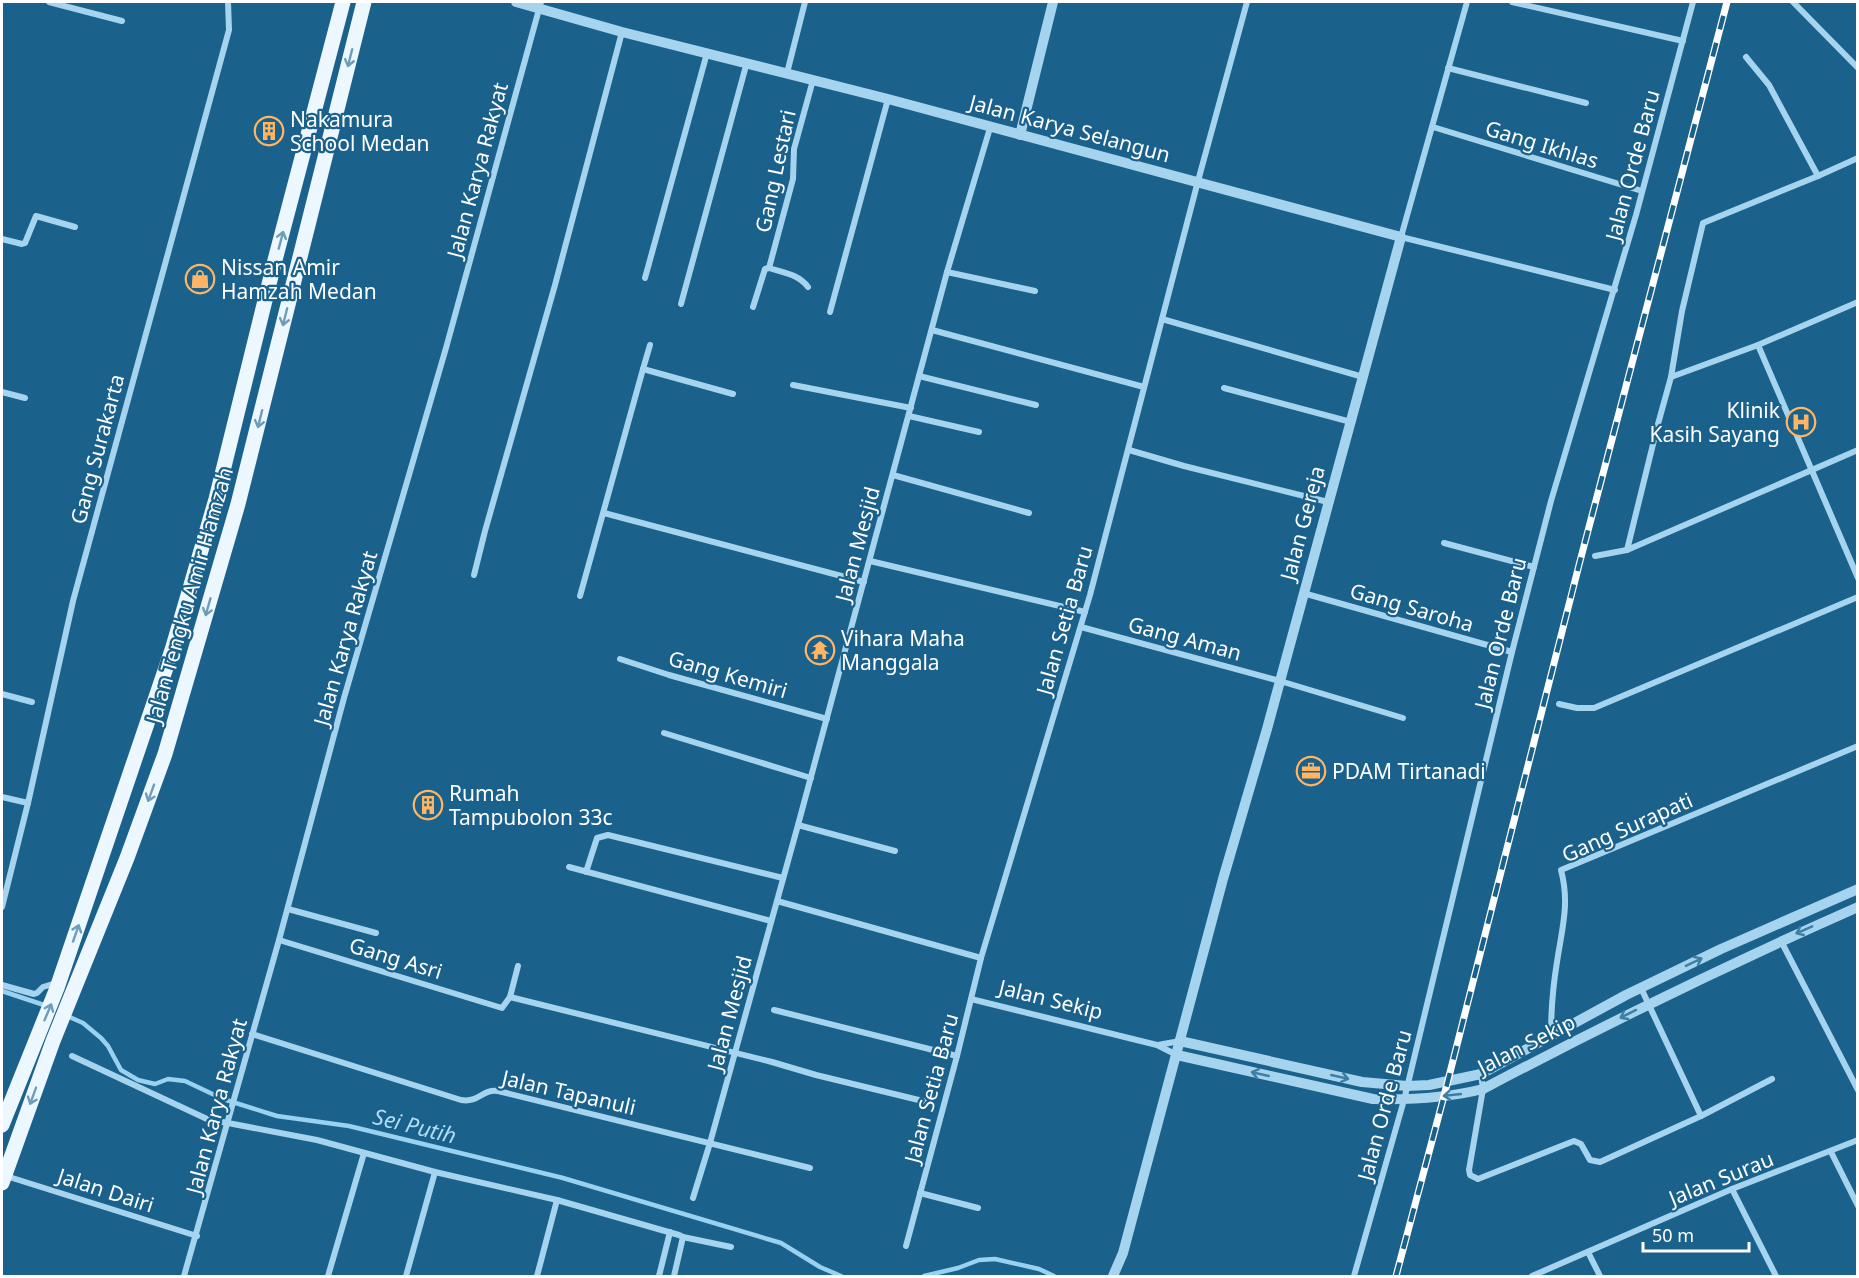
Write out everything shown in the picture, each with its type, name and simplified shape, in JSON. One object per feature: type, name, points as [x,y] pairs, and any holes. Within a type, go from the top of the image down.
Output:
[{"type":"main road","name":"Jalan Tengku Amir Hamzah","points":[[2,1125],[58,985],[172,650],[216,500],[343,2]]},
{"type":"main road","name":"Jalan Tengku Amir Hamzah","points":[[3,1179],[53,1041],[127,858],[165,754],[238,504],[364,2]]},
{"type":"main road","points":[[251,358],[274,362]]},
{"type":"main road","points":[[216,500],[238,504]]},
{"type":"street","points":[[49,2],[122,21]]},
{"type":"street","name":"Gang Surakarta","points":[[2,907],[5,874],[28,803],[73,601],[229,30],[228,2]]},
{"type":"street","name":"Jalan Karya Selangun","points":[[516,2],[540,5],[622,32],[888,99],[1401,237],[1615,290]]},
{"type":"street","points":[[787,73],[805,2]]},
{"type":"street","points":[[1020,135],[1050,2]]},
{"type":"street","name":"Jalan Setia Baru","points":[[906,1246],[981,958],[1086,612],[1247,2]]},
{"type":"street","name":"Jalan Gereja","points":[[1113,1276],[1123,1253],[1223,879],[1280,681],[1467,2]]},
{"type":"street","points":[[1512,2],[1683,41]]},
{"type":"street","name":"Jalan Orde Baru","points":[[1354,1276],[1404,1100],[1512,652],[1551,501],[1615,290],[1693,2]]},
{"type":"street","points":[[1793,2],[1857,68]]},
{"type":"street","name":"Jalan Karya Rakyat","points":[[184,1276],[288,909],[344,698],[446,348],[540,5]]},
{"type":"street","points":[[474,575],[555,285],[622,32]]},
{"type":"street","points":[[645,278],[707,52]]},
{"type":"street","points":[[1746,57],[1769,85],[1818,176]]},
{"type":"street","points":[[681,304],[747,62]]},
{"type":"street","points":[[1448,68],[1586,104]]},
{"type":"street","name":"Gang Lestari","points":[[753,307],[766,268],[769,268],[793,179],[794,149],[813,80]]},
{"type":"street","points":[[830,312],[888,99]]},
{"type":"street","name":"Gang Ikhlas","points":[[1433,127],[1642,191]]},
{"type":"street","name":"Jalan Mesjid","points":[[693,1198],[811,778],[947,272],[990,128]]},
{"type":"street","points":[[1628,550],[1671,377],[1682,310],[1703,223],[1857,158]]},
{"type":"street","points":[[2,239],[25,243],[36,216],[75,227]]},
{"type":"street","points":[[769,268],[795,276],[808,287]]},
{"type":"street","points":[[947,272],[1035,291]]},
{"type":"street","points":[[1671,377],[1758,345],[1857,302]]},
{"type":"street","points":[[1162,319],[1363,377]]},
{"type":"street","points":[[932,330],[1144,387]]},
{"type":"street","points":[[580,596],[650,345]]},
{"type":"street","points":[[1758,345],[1857,578]]},
{"type":"street","points":[[644,369],[733,394]]},
{"type":"street","points":[[920,376],[1036,405]]},
{"type":"street","points":[[793,384],[911,408]]},
{"type":"street","points":[[1224,388],[1351,422]]},
{"type":"street","points":[[2,392],[25,398]]},
{"type":"street","points":[[909,416],[979,432]]},
{"type":"street","points":[[1129,450],[1328,502]]},
{"type":"street","points":[[1595,556],[1628,550],[1857,450]]},
{"type":"street","points":[[893,475],[1029,513]]},
{"type":"street","points":[[604,513],[864,582]]},
{"type":"street","points":[[1444,543],[1534,567]]},
{"type":"street","points":[[870,561],[1086,612]]},
{"type":"street","name":"Gang Saroha","points":[[1304,593],[1512,652]]},
{"type":"street","points":[[1559,704],[1577,708],[1594,708],[1857,597]]},
{"type":"street","name":"Gang Aman","points":[[1081,627],[1280,681],[1403,718]]},
{"type":"street","name":"Gang Kemiri","points":[[620,659],[827,719]]},
{"type":"street","points":[[2,694],[32,702]]},
{"type":"street","points":[[664,733],[811,778]]},
{"type":"street","name":"Gang Surapati","points":[[1551,1036],[1551,1007],[1566,904],[1561,870],[1857,746]]},
{"type":"street","points":[[2,797],[28,803]]},
{"type":"street","points":[[798,825],[896,851]]},
{"type":"street","points":[[586,872],[597,838],[608,836],[783,878]]},
{"type":"street","points":[[569,867],[771,921]]},
{"type":"street","name":"Jalan Sekip","points":[[1157,1045],[1180,1041],[1362,1082],[1407,1086],[1429,1085],[1481,1074],[1641,988],[1721,949],[1857,889]]},
{"type":"street","points":[[777,901],[981,958]]},
{"type":"street","name":"Jalan Sekip","points":[[971,999],[1157,1045],[1177,1055],[1372,1099],[1404,1100],[1483,1089],[1648,1004],[1857,907]]},
{"type":"street","points":[[288,909],[375,933]]},
{"type":"street","name":"Gang Asri","points":[[279,940],[502,1008],[510,997]]},
{"type":"street","points":[[1780,941],[1857,1090]]},
{"type":"street","points":[[518,966],[510,997],[772,1062],[816,1076],[931,1103]]},
{"type":"street","points":[[2,985],[31,994],[58,985]]},
{"type":"street","points":[[1641,988],[1701,1116]]},
{"type":"street","points":[[774,1010],[957,1056]]},
{"type":"street","name":"Jalan Tapanuli","points":[[252,1034],[461,1100],[474,1101],[488,1091],[498,1090],[810,1168]]},
{"type":"street","points":[[72,1056],[207,1119],[229,1121],[299,1136],[435,1172],[557,1200],[683,1237],[731,1247]]},
{"type":"street","points":[[1481,1074],[1483,1089],[1469,1170],[1470,1175],[1478,1179],[1574,1141],[1581,1144],[1590,1160],[1600,1162],[1701,1116],[1772,1079]]},
{"type":"street","name":"Jalan Surau","points":[[1532,1276],[1732,1189],[1857,1140]]},
{"type":"street","points":[[1831,1152],[1857,1206]]},
{"type":"street","points":[[328,1276],[364,1153]]},
{"type":"street","points":[[406,1276],[435,1172]]},
{"type":"street","name":"Jalan Dairi","points":[[3,1179],[197,1236]]},
{"type":"street","points":[[1732,1189],[1776,1276]]},
{"type":"street","points":[[920,1193],[978,1208]]},
{"type":"street","points":[[537,1276],[557,1200]]},
{"type":"street","points":[[659,1276],[670,1232]]},
{"type":"street","points":[[674,1276],[683,1237]]},
{"type":"street","points":[[1588,1252],[1600,1276]]},
{"type":"waterway","name":"Sei Putih","points":[[2,991],[47,1006]]},
{"type":"waterway","name":"Sei Putih","points":[[65,1015],[83,1023],[101,1038],[121,1070],[138,1080],[155,1084],[168,1079],[185,1081],[223,1099],[277,1116],[349,1126],[563,1178],[781,1243],[820,1267],[841,1276]]},
{"type":"waterway","name":"Sei Putih","points":[[924,1276],[958,1268],[979,1260],[995,1259],[1039,1269],[1054,1276]]},
{"type":"railway","points":[[1396,1276],[1727,2]]},
{"type":"place","name":"Nakamura School Medan","points":[[269,131]]},
{"type":"place","name":"Nissan Amir Hamzah Medan","points":[[200,279]]},
{"type":"place","name":"Klinik Kasih Sayang","points":[[1801,422]]},
{"type":"place","name":"Vihara Maha Manggala","points":[[820,650]]},
{"type":"place","name":"PDAM Tirtanadi","points":[[1311,771]]},
{"type":"place","name":"Rumah Tampubolon 33c","points":[[428,805]]}]
